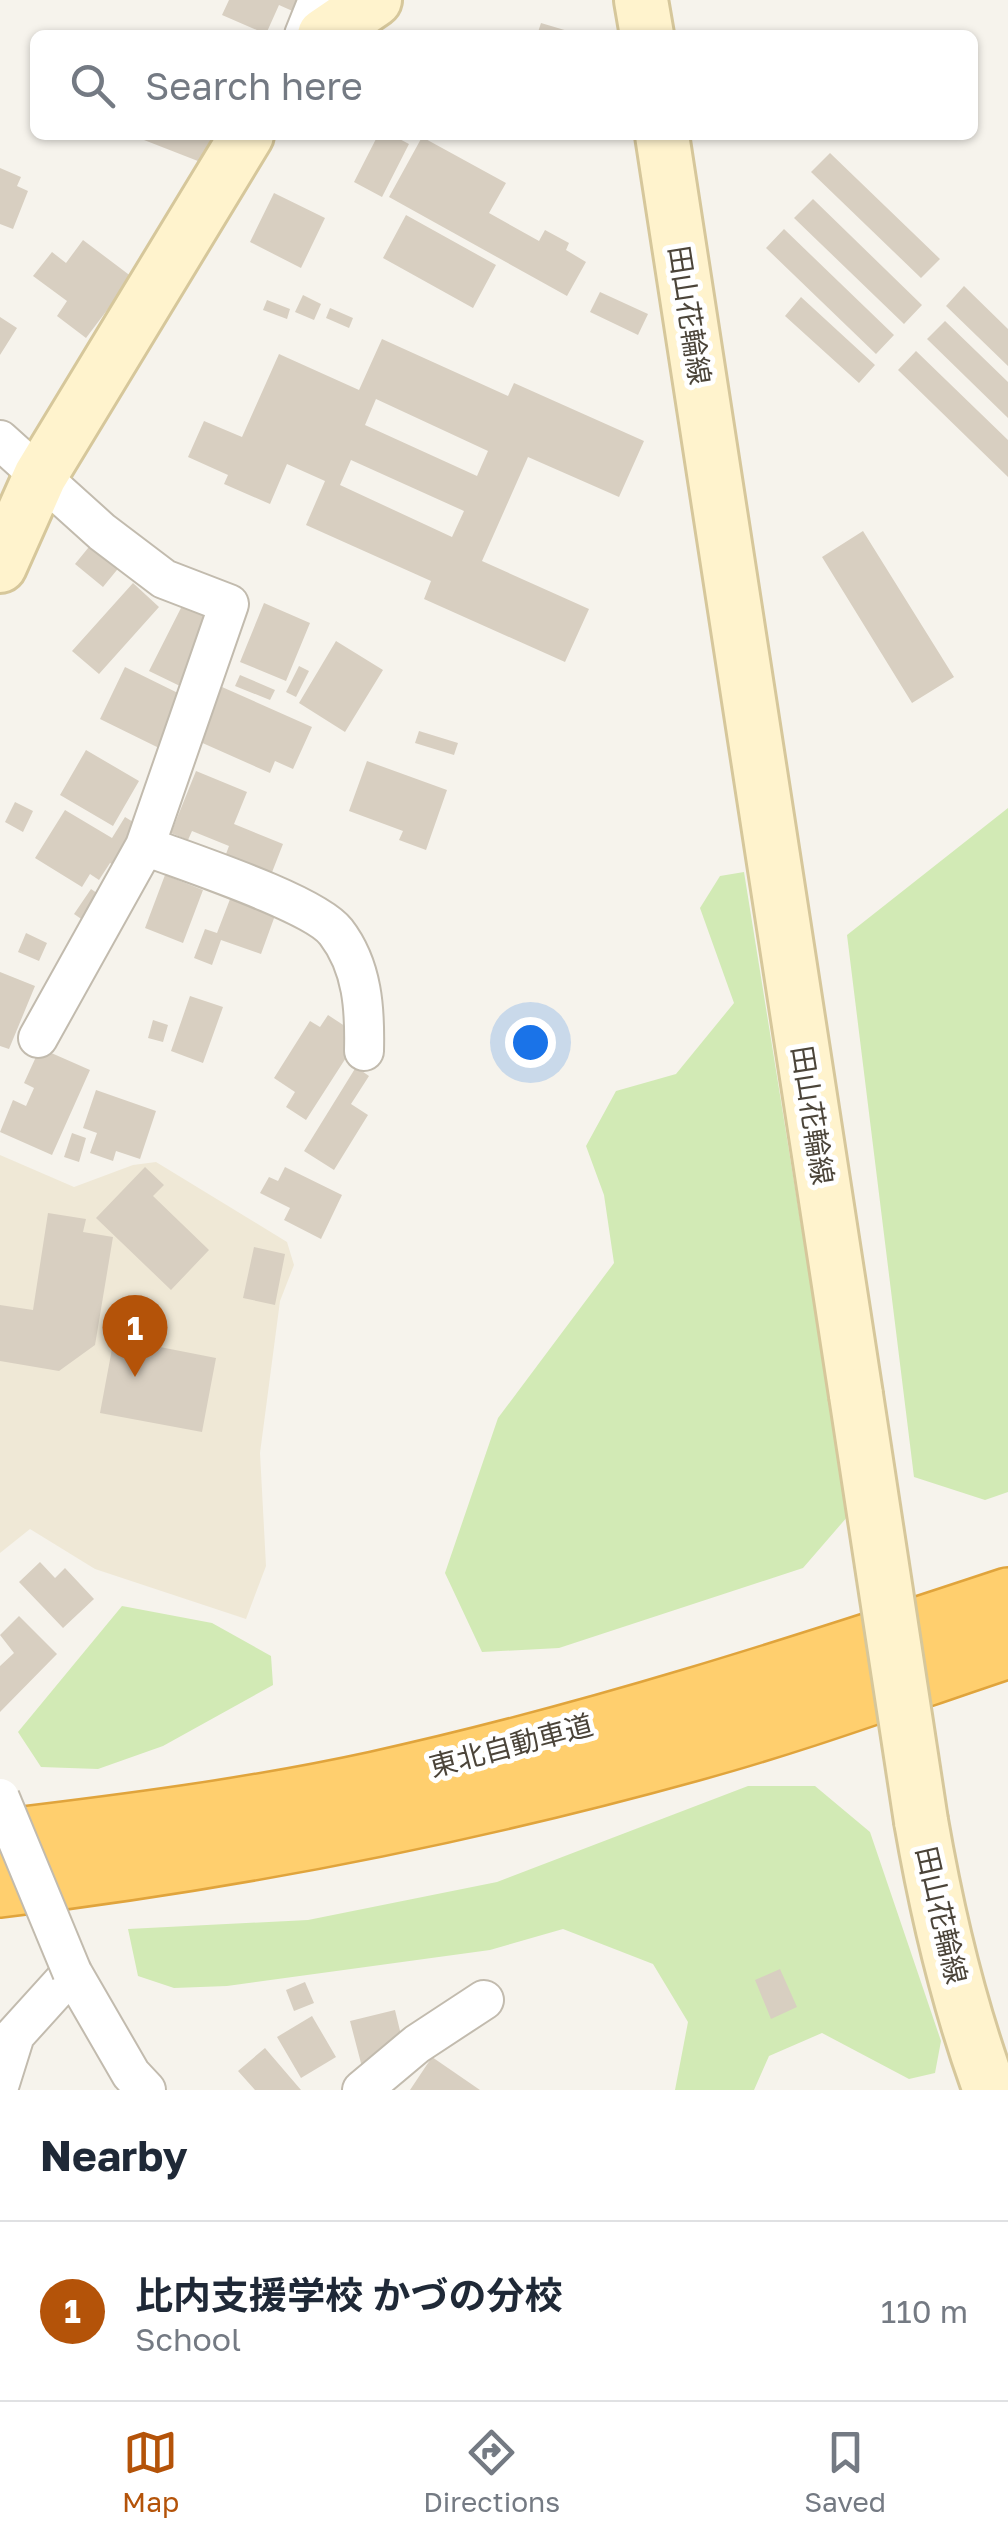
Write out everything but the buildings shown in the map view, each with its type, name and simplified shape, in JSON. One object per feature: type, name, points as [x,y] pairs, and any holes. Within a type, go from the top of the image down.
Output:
[{"type":"highway","name":"東北自動車道","points":[[0,1838],[252,1802],[409,1772],[684,1698],[1008,1596]]},
{"type":"highway","name":"東北自動車道","points":[[0,1890],[261,1852],[513,1799],[694,1752],[1008,1650]]},
{"type":"main road","points":[[331,30],[375,0]]},
{"type":"main road","points":[[641,0],[645,30]]},
{"type":"main road","points":[[0,566],[40,476],[244,140]]},
{"type":"main road","name":"田山花輪線","points":[[663,140],[921,1821],[936,1906],[990,2090]]},
{"type":"street","points":[[306,30],[318,0]]},
{"type":"street","points":[[0,440],[102,532],[164,579],[228,604],[145,846],[38,1038]]},
{"type":"street","points":[[145,846],[296,906],[335,930],[366,1004],[364,1051]]},
{"type":"street","points":[[0,1798],[72,1972],[130,2074],[146,2090]]},
{"type":"street","points":[[0,2083],[16,2035],[72,1972]]},
{"type":"street","points":[[362,2090],[417,2044],[484,2000]]},
{"type":"shaded area","points":[[0,1155],[74,1187],[133,1165],[156,1162],[287,1242],[294,1265],[280,1301],[260,1453],[266,1566],[246,1619],[95,1569],[30,1529],[0,1553]]},
{"type":"green space","points":[[1008,808],[1008,1492],[985,1500],[914,1477],[847,935]]},
{"type":"green space","points":[[744,872],[848,1516],[803,1568],[559,1648],[482,1652],[445,1573],[498,1418],[614,1263],[604,1195],[586,1146],[616,1091],[676,1074],[734,1003],[700,908],[720,876]]},
{"type":"green space","points":[[122,1606],[212,1623],[271,1656],[273,1685],[163,1746],[98,1769],[41,1767],[18,1732]]},
{"type":"green space","points":[[748,1786],[815,1786],[870,1832],[941,2041],[935,2073],[909,2079],[822,2033],[769,2056],[754,2090],[675,2090],[688,2022],[653,1964],[563,1929],[490,1950],[227,1986],[174,1988],[138,1976],[128,1929],[308,1920],[497,1882]]},
{"type":"place","name":"比内支援学校 かづの分校","points":[[135,1377]]}]
